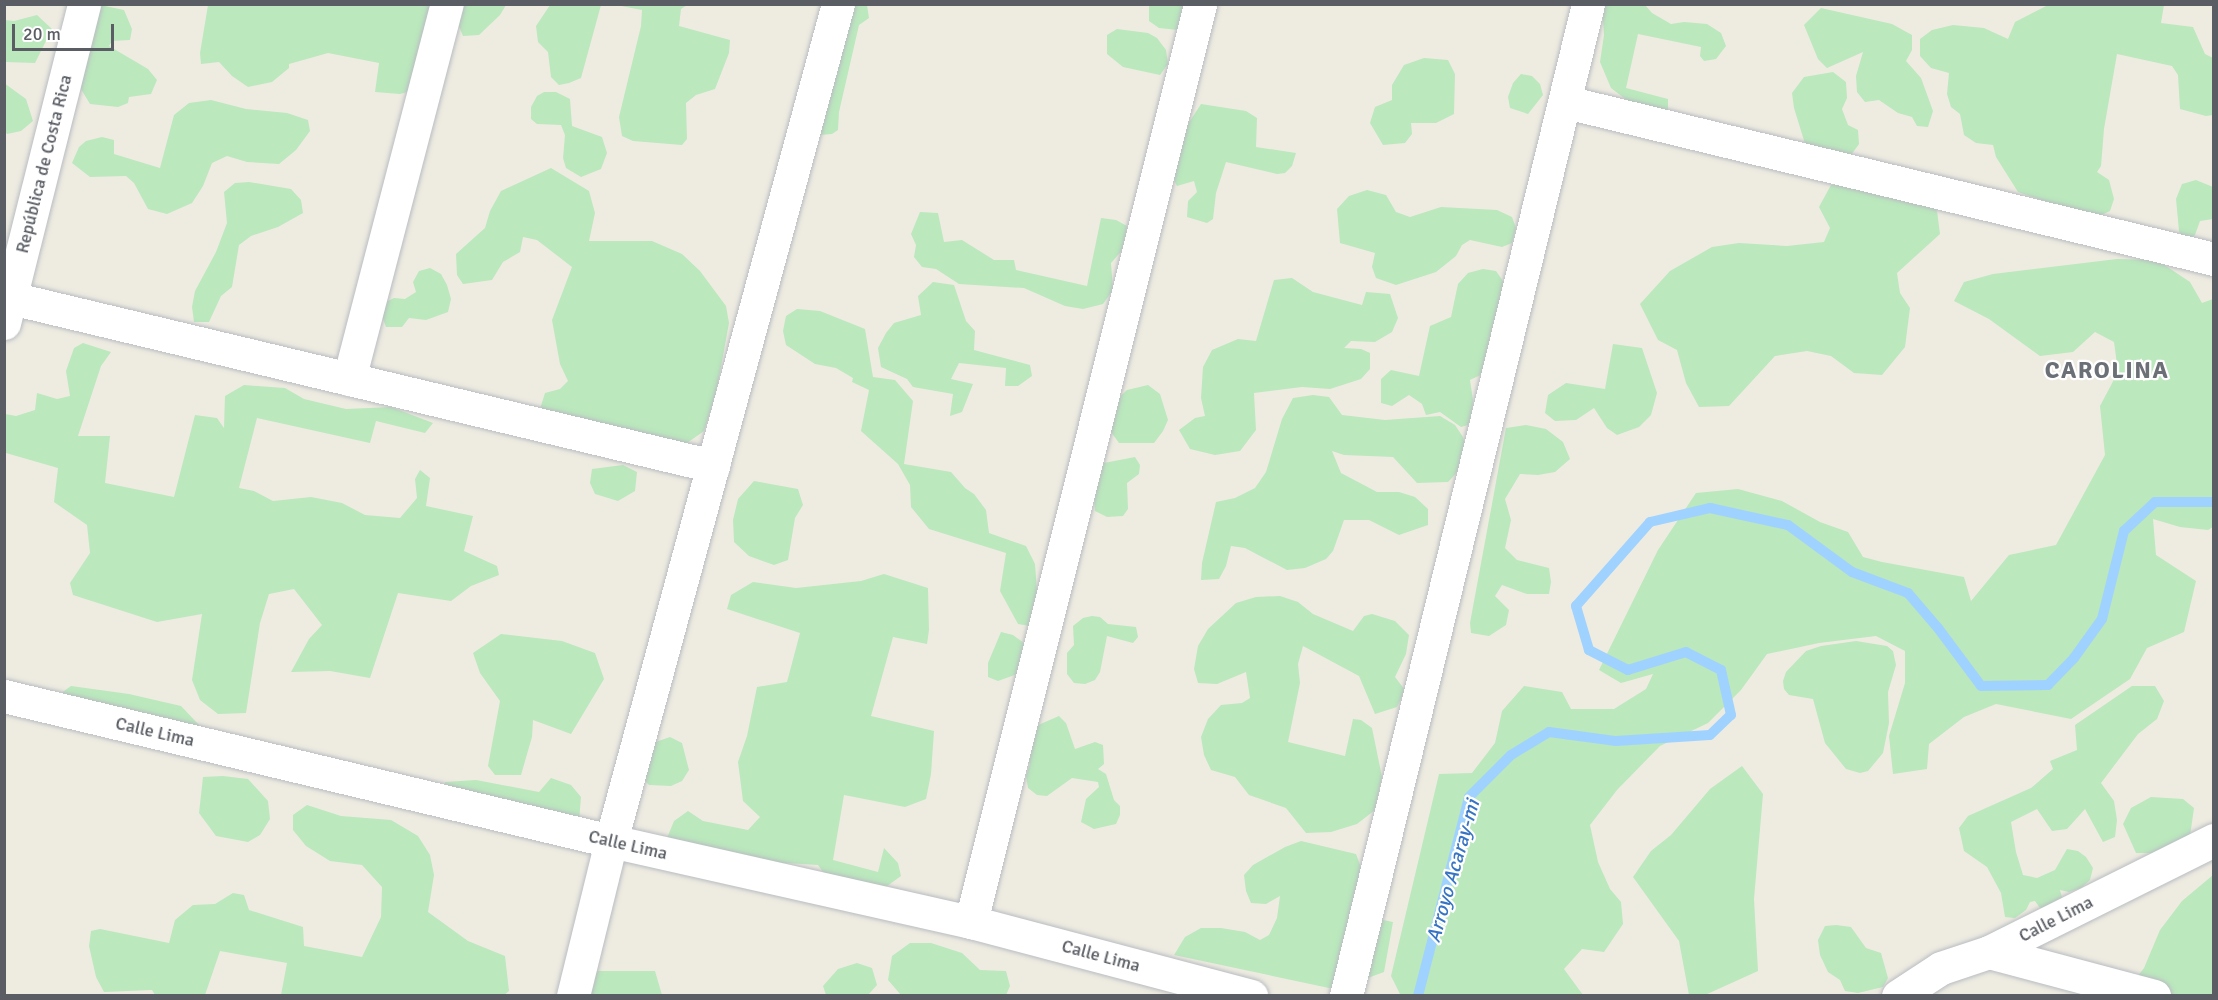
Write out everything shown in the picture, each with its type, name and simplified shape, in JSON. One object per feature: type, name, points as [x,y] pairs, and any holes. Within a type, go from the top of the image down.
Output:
[{"type":"street","name":"República de Costa Rica","points":[[8,310],[84,4]]},
{"type":"street","points":[[349,379],[447,4]]},
{"type":"street","points":[[573,996],[611,841],[838,4]]},
{"type":"street","points":[[971,922],[1200,4]]},
{"type":"street","points":[[1346,996],[1566,102],[1588,4]]},
{"type":"street","points":[[1566,102],[2214,259]]},
{"type":"street","points":[[8,310],[349,379],[713,466]]},
{"type":"street","name":"Calle Lima","points":[[4,696],[611,841],[971,922],[1251,996]]},
{"type":"street","name":"Calle Lima","points":[[1898,996],[1941,968],[1989,952],[2214,840]]},
{"type":"street","points":[[1989,952],[2154,996]]},
{"type":"green space","points":[[100,5],[124,10],[132,29],[130,40],[112,41],[109,46],[148,69],[157,80],[151,94],[129,97],[128,103],[118,107],[90,104],[78,84]]},
{"type":"green space","points":[[208,5],[434,5],[418,89],[400,94],[375,92],[379,63],[328,53],[289,64],[289,68],[272,82],[248,87],[232,76],[219,62],[201,64],[200,53]]},
{"type":"green space","points":[[462,5],[506,5],[500,15],[479,35],[463,36],[456,19]]},
{"type":"green space","points":[[550,5],[601,5],[581,78],[559,85],[551,77],[548,52],[538,42],[536,26]]},
{"type":"green space","points":[[616,5],[687,5],[681,9],[679,26],[730,40],[729,53],[715,89],[696,95],[686,103],[687,139],[682,145],[633,141],[622,136],[619,117],[641,26],[642,10]]},
{"type":"green space","points":[[849,5],[867,5],[869,18],[859,25],[839,112],[838,130],[832,134],[820,135],[816,121]]},
{"type":"green space","points":[[1149,5],[1208,5],[1178,30],[1159,28],[1149,21]]},
{"type":"green space","points":[[1602,5],[1645,5],[1652,13],[1671,24],[1684,22],[1707,24],[1721,33],[1726,46],[1716,59],[1704,61],[1700,56],[1701,47],[1638,34],[1626,88],[1668,99],[1668,110],[1633,105],[1611,88],[1600,62],[1604,35]]},
{"type":"green space","points":[[2048,5],[2164,5],[2161,23],[2193,27],[2205,54],[2213,58],[2213,115],[2206,116],[2180,109],[2178,75],[2172,66],[2117,54],[2104,129],[2101,166],[2097,172],[2109,180],[2114,199],[2110,211],[2095,218],[2018,192],[1996,157],[1993,145],[1976,143],[1964,135],[1960,114],[1951,107],[1947,94],[1949,73],[1931,68],[1920,56],[1920,39],[1932,30],[1953,25],[1984,28],[2008,39],[2015,22]]},
{"type":"green space","points":[[1821,8],[1892,24],[1912,35],[1912,50],[1906,61],[1921,78],[1933,111],[1928,127],[1917,126],[1912,117],[1898,113],[1879,100],[1865,102],[1857,92],[1856,76],[1863,52],[1827,68],[1818,59],[1804,25]]},
{"type":"green space","points":[[37,15],[52,29],[35,63],[5,62],[5,20],[14,21]]},
{"type":"green space","points":[[1117,29],[1148,33],[1157,38],[1166,50],[1168,64],[1160,75],[1123,67],[1107,54],[1107,35]]},
{"type":"green space","points":[[1424,58],[1448,60],[1455,74],[1454,114],[1436,123],[1411,123],[1412,134],[1405,143],[1383,145],[1370,123],[1375,107],[1392,100],[1392,85],[1404,65]]},
{"type":"green space","points":[[1833,72],[1846,82],[1847,98],[1842,109],[1848,125],[1858,130],[1859,144],[1851,155],[1806,147],[1794,108],[1792,93],[1804,77]]},
{"type":"green space","points":[[1521,74],[1532,76],[1540,84],[1543,95],[1528,114],[1510,108],[1508,97],[1513,83]]},
{"type":"green space","points":[[4,83],[26,99],[33,121],[21,131],[7,134],[5,131]]},
{"type":"green space","points":[[544,92],[556,92],[570,99],[572,126],[602,137],[607,153],[601,169],[581,177],[566,168],[563,158],[565,135],[561,125],[537,124],[531,119],[531,107],[537,96]]},
{"type":"green space","points":[[211,100],[246,109],[287,113],[308,120],[310,131],[296,150],[279,164],[247,162],[227,156],[212,163],[203,186],[192,203],[167,214],[148,209],[134,183],[126,176],[90,177],[72,163],[79,147],[86,141],[102,137],[114,140],[114,154],[160,168],[174,115],[189,103]]},
{"type":"green space","points":[[1201,104],[1246,111],[1257,118],[1256,147],[1296,153],[1292,166],[1285,173],[1277,174],[1226,162],[1216,193],[1213,219],[1207,223],[1187,217],[1188,201],[1197,192],[1194,181],[1177,186],[1171,174],[1188,124]]},
{"type":"green space","points":[[551,168],[589,191],[595,213],[589,241],[652,241],[682,254],[700,271],[726,306],[729,323],[716,394],[704,431],[687,443],[661,447],[540,409],[545,393],[560,389],[568,381],[560,364],[552,320],[572,267],[537,240],[523,237],[520,252],[503,262],[492,280],[463,284],[457,275],[456,254],[485,228],[490,211],[501,191]]},
{"type":"green space","points":[[2196,180],[2213,187],[2213,219],[2200,221],[2195,235],[2185,245],[2179,231],[2176,199],[2182,184]]},
{"type":"green space","points":[[249,182],[291,189],[301,200],[303,213],[278,227],[251,236],[239,245],[232,287],[221,296],[209,322],[194,322],[192,307],[195,291],[216,252],[227,223],[224,192],[235,183]]},
{"type":"green space","points":[[1831,185],[1863,186],[1929,200],[1937,211],[1940,234],[1897,273],[1900,293],[1910,308],[1905,347],[1882,375],[1854,373],[1831,356],[1807,351],[1775,356],[1729,406],[1699,407],[1686,383],[1677,350],[1658,340],[1640,304],[1670,271],[1712,247],[1739,243],[1787,246],[1824,242],[1830,228],[1819,207]]},
{"type":"green space","points":[[1367,190],[1386,195],[1396,212],[1410,217],[1441,207],[1497,210],[1512,217],[1516,228],[1512,243],[1502,247],[1470,240],[1462,245],[1456,256],[1436,272],[1396,285],[1376,278],[1372,267],[1375,253],[1340,243],[1337,209],[1349,196]]},
{"type":"green space","points":[[920,212],[938,213],[944,242],[962,240],[994,260],[1014,260],[1016,270],[1087,286],[1101,218],[1116,220],[1127,226],[1125,247],[1111,263],[1113,290],[1103,304],[1083,309],[1065,306],[1024,288],[959,284],[936,269],[922,267],[914,257],[916,245],[911,234]]},
{"type":"green space","points":[[2117,259],[2157,260],[2190,282],[2202,303],[2213,299],[2213,527],[2208,530],[2180,527],[2153,519],[2156,555],[2196,581],[2184,632],[2147,648],[2130,679],[2071,719],[1996,704],[1964,717],[1929,744],[1927,769],[1893,774],[1889,736],[1905,683],[1905,651],[1876,636],[1819,643],[1767,654],[1741,690],[1708,723],[1660,746],[1617,790],[1590,825],[1598,862],[1610,889],[1621,902],[1623,924],[1604,952],[1582,949],[1564,969],[1583,995],[1400,994],[1391,976],[1439,774],[1472,773],[1495,743],[1502,711],[1524,686],[1562,692],[1571,709],[1614,709],[1646,689],[1653,674],[1621,683],[1599,670],[1658,550],[1696,493],[1738,489],[1782,501],[1820,522],[1848,532],[1863,557],[1964,577],[1971,601],[2009,555],[2056,545],[2105,455],[2100,406],[2118,372],[2114,342],[2095,332],[2073,352],[2040,356],[1989,319],[1954,301],[1964,282],[1993,274]]},
{"type":"green space","points":[[430,268],[441,274],[447,285],[451,299],[448,312],[426,320],[409,318],[402,327],[386,327],[381,313],[384,303],[394,298],[405,299],[416,292],[413,282],[419,271]]},
{"type":"green space","points":[[1483,269],[1496,271],[1505,284],[1487,372],[1470,380],[1473,400],[1472,416],[1468,425],[1461,427],[1440,412],[1426,415],[1422,404],[1409,395],[1392,406],[1381,403],[1381,379],[1391,370],[1419,376],[1430,326],[1451,317],[1458,284],[1468,273]]},
{"type":"green space","points":[[1292,278],[1313,292],[1362,305],[1366,292],[1390,294],[1398,318],[1392,332],[1375,342],[1351,341],[1344,348],[1361,349],[1370,353],[1370,369],[1361,379],[1330,389],[1302,387],[1254,393],[1256,430],[1240,451],[1215,455],[1190,449],[1179,430],[1195,418],[1205,416],[1201,398],[1203,367],[1212,350],[1238,339],[1256,341],[1274,280]]},
{"type":"green space","points":[[933,282],[954,285],[966,321],[975,331],[974,350],[1030,365],[1032,376],[1018,386],[1005,386],[1006,368],[959,363],[951,379],[973,384],[962,412],[950,416],[953,394],[913,387],[907,379],[881,367],[878,348],[886,333],[894,323],[921,315],[918,296]]},
{"type":"green space","points":[[797,309],[820,311],[865,329],[873,377],[895,380],[913,401],[904,464],[951,472],[965,488],[974,494],[986,510],[989,533],[1026,546],[1035,564],[1037,591],[1042,603],[1030,626],[1018,624],[1000,591],[1006,553],[929,529],[911,507],[910,485],[898,464],[861,431],[869,390],[852,382],[853,378],[836,368],[815,364],[786,345],[783,331],[786,316]]},
{"type":"green space","points":[[83,343],[111,352],[101,366],[78,436],[110,436],[105,483],[174,497],[195,415],[217,418],[224,428],[225,396],[244,385],[285,388],[304,399],[346,409],[391,407],[433,423],[425,433],[376,421],[370,443],[257,418],[239,488],[254,491],[273,501],[311,497],[342,503],[365,515],[400,518],[417,498],[415,479],[420,470],[430,478],[426,506],[473,516],[464,551],[497,566],[499,575],[471,586],[451,601],[398,593],[370,678],[330,671],[291,672],[309,639],[322,625],[294,589],[269,594],[260,623],[246,713],[218,714],[200,700],[192,680],[202,614],[157,622],[73,595],[70,583],[90,553],[87,525],[54,502],[58,468],[6,453],[5,414],[16,416],[35,410],[37,393],[57,399],[70,396],[66,371],[74,348]]},
{"type":"green space","points":[[1613,344],[1642,348],[1657,393],[1651,415],[1639,427],[1617,435],[1607,428],[1594,408],[1576,420],[1555,421],[1545,413],[1548,395],[1566,383],[1605,389]]},
{"type":"green space","points":[[1148,385],[1160,394],[1168,420],[1163,431],[1154,443],[1119,443],[1111,432],[1112,404],[1127,390]]},
{"type":"green space","points":[[1313,395],[1329,397],[1342,415],[1385,420],[1440,416],[1455,425],[1463,437],[1467,453],[1463,466],[1448,482],[1417,483],[1393,457],[1344,455],[1332,451],[1341,473],[1377,492],[1399,492],[1415,497],[1428,509],[1428,525],[1399,535],[1369,520],[1344,520],[1333,551],[1326,559],[1305,568],[1287,570],[1245,548],[1231,546],[1226,566],[1219,579],[1201,580],[1202,563],[1216,502],[1235,498],[1255,488],[1266,472],[1282,419],[1293,398]]},
{"type":"green space","points":[[1526,425],[1546,429],[1563,442],[1570,459],[1555,472],[1538,475],[1520,474],[1505,499],[1511,520],[1505,548],[1517,560],[1549,568],[1551,582],[1549,594],[1527,594],[1502,585],[1495,596],[1509,610],[1506,625],[1489,636],[1471,633],[1470,623],[1506,428]]},
{"type":"green space","points":[[1135,457],[1140,465],[1139,474],[1127,483],[1128,509],[1123,516],[1107,517],[1095,511],[1093,480],[1098,468],[1104,463]]},
{"type":"green space","points":[[623,465],[637,472],[635,491],[618,501],[595,494],[590,483],[592,469]]},
{"type":"green space","points":[[754,481],[798,489],[803,505],[795,518],[788,560],[774,565],[749,556],[734,542],[733,520],[738,499]]},
{"type":"green space","points":[[884,574],[928,588],[929,630],[927,644],[893,637],[871,716],[934,731],[931,774],[926,799],[905,807],[844,795],[833,860],[878,872],[884,848],[898,863],[901,876],[883,889],[831,883],[818,865],[786,863],[754,867],[667,838],[674,821],[688,811],[703,821],[748,830],[760,817],[743,801],[738,762],[747,736],[757,687],[787,682],[800,633],[727,609],[731,595],[753,582],[796,588],[861,581]]},
{"type":"green space","points":[[1280,596],[1298,602],[1313,614],[1353,631],[1364,616],[1372,614],[1395,621],[1409,635],[1406,654],[1395,677],[1405,690],[1397,707],[1375,714],[1359,676],[1303,646],[1298,664],[1300,683],[1288,742],[1345,756],[1353,719],[1361,720],[1372,728],[1382,777],[1375,810],[1357,824],[1331,832],[1306,833],[1286,808],[1249,795],[1235,777],[1211,770],[1204,755],[1201,737],[1208,719],[1221,705],[1242,703],[1250,698],[1246,672],[1217,684],[1198,683],[1194,669],[1198,646],[1208,629],[1236,603],[1256,597]]},
{"type":"green space","points":[[1100,617],[1108,624],[1136,627],[1138,637],[1133,643],[1107,636],[1100,672],[1095,680],[1085,684],[1074,683],[1067,674],[1067,653],[1074,645],[1073,626],[1083,618]]},
{"type":"green space","points":[[1001,632],[1013,635],[1024,643],[1026,671],[998,681],[988,677],[988,663]]},
{"type":"green space","points":[[501,634],[562,641],[595,653],[604,679],[571,734],[533,720],[532,737],[521,775],[495,775],[488,766],[500,701],[480,673],[473,653]]},
{"type":"green space","points":[[1856,641],[1887,646],[1893,651],[1896,665],[1888,692],[1889,723],[1883,753],[1868,771],[1860,773],[1846,769],[1825,743],[1813,699],[1789,695],[1784,689],[1783,681],[1786,672],[1806,651],[1821,646]]},
{"type":"green space","points":[[71,686],[129,694],[181,706],[199,725],[199,734],[60,694]]},
{"type":"green space","points":[[2132,686],[2155,686],[2164,701],[2157,719],[2138,734],[2101,783],[2114,801],[2117,820],[2115,837],[2103,842],[2085,809],[2067,829],[2052,831],[2037,809],[2011,822],[2023,875],[2037,878],[2055,870],[2067,849],[2078,851],[2086,857],[2093,868],[2090,880],[2081,888],[2069,892],[2060,890],[2063,901],[2056,909],[2040,908],[2035,901],[2030,902],[2026,910],[2015,918],[2005,917],[2001,893],[1987,867],[1964,851],[1959,828],[1968,816],[2031,788],[2053,769],[2050,761],[2077,750],[2075,725]]},
{"type":"green space","points":[[1059,716],[1066,723],[1075,749],[1095,742],[1103,745],[1104,764],[1098,769],[1106,774],[1114,800],[1120,806],[1120,815],[1116,824],[1094,829],[1081,822],[1086,799],[1099,787],[1098,782],[1072,778],[1047,796],[1037,795],[1028,788],[1026,776],[1030,764],[1024,753],[1029,729]]},
{"type":"green space","points":[[670,737],[682,743],[689,770],[682,781],[671,786],[649,785],[641,777],[644,746]]},
{"type":"green space","points":[[1742,766],[1763,794],[1754,899],[1758,971],[1705,995],[1689,995],[1679,941],[1633,877],[1651,851],[1671,835],[1710,789]]},
{"type":"green space","points":[[223,776],[248,779],[268,801],[270,819],[260,835],[248,842],[216,836],[199,813],[203,777]]},
{"type":"green space","points":[[551,778],[571,785],[581,797],[579,822],[444,801],[445,782],[476,780],[539,792]]},
{"type":"green space","points":[[2151,797],[2183,799],[2194,808],[2190,836],[2156,853],[2136,853],[2123,824],[2131,808]]},
{"type":"green space","points":[[307,805],[341,816],[391,820],[418,836],[430,855],[434,875],[428,912],[468,941],[505,956],[509,991],[503,996],[281,995],[287,963],[220,951],[205,995],[155,995],[152,990],[104,992],[96,977],[89,946],[91,931],[100,929],[169,943],[175,920],[193,905],[215,904],[233,893],[244,895],[249,910],[303,927],[304,946],[362,957],[381,917],[382,887],[362,865],[330,861],[306,846],[293,830],[293,815]]},
{"type":"green space","points":[[1301,841],[1356,854],[1362,870],[1364,916],[1393,922],[1384,972],[1343,987],[1329,988],[1174,955],[1185,937],[1201,928],[1221,928],[1245,932],[1260,940],[1269,935],[1277,918],[1280,896],[1266,904],[1251,903],[1246,891],[1244,875],[1253,865]]},
{"type":"green space","points":[[2213,875],[2213,995],[2127,996],[2130,986],[2144,968],[2160,930],[2182,901]]},
{"type":"green space","points":[[1825,926],[1851,927],[1866,948],[1881,953],[1888,978],[1883,987],[1858,993],[1845,991],[1840,980],[1828,972],[1820,955],[1818,940]]},
{"type":"green space","points":[[910,943],[931,943],[962,953],[980,970],[1006,971],[1010,986],[1006,995],[901,995],[888,980],[892,956]]},
{"type":"green space","points":[[857,963],[872,968],[877,985],[868,995],[826,995],[823,986],[838,969]]},
{"type":"green space","points":[[579,971],[655,971],[662,995],[562,996]]},
{"type":"waterway","name":"Arroyo Acaray-mi","points":[[1418,996],[1469,797],[1511,755],[1549,732],[1616,741],[1710,735],[1731,715],[1721,670],[1686,652],[1628,670],[1589,650],[1576,606],[1650,522],[1710,508],[1788,525],[1852,572],[1908,593],[1938,628],[1981,686],[2048,685],[2074,658],[2102,619],[2124,531],[2155,502],[2214,502]]},
{"type":"district","name":"CAROLINA","points":[[2107,371]]}]
